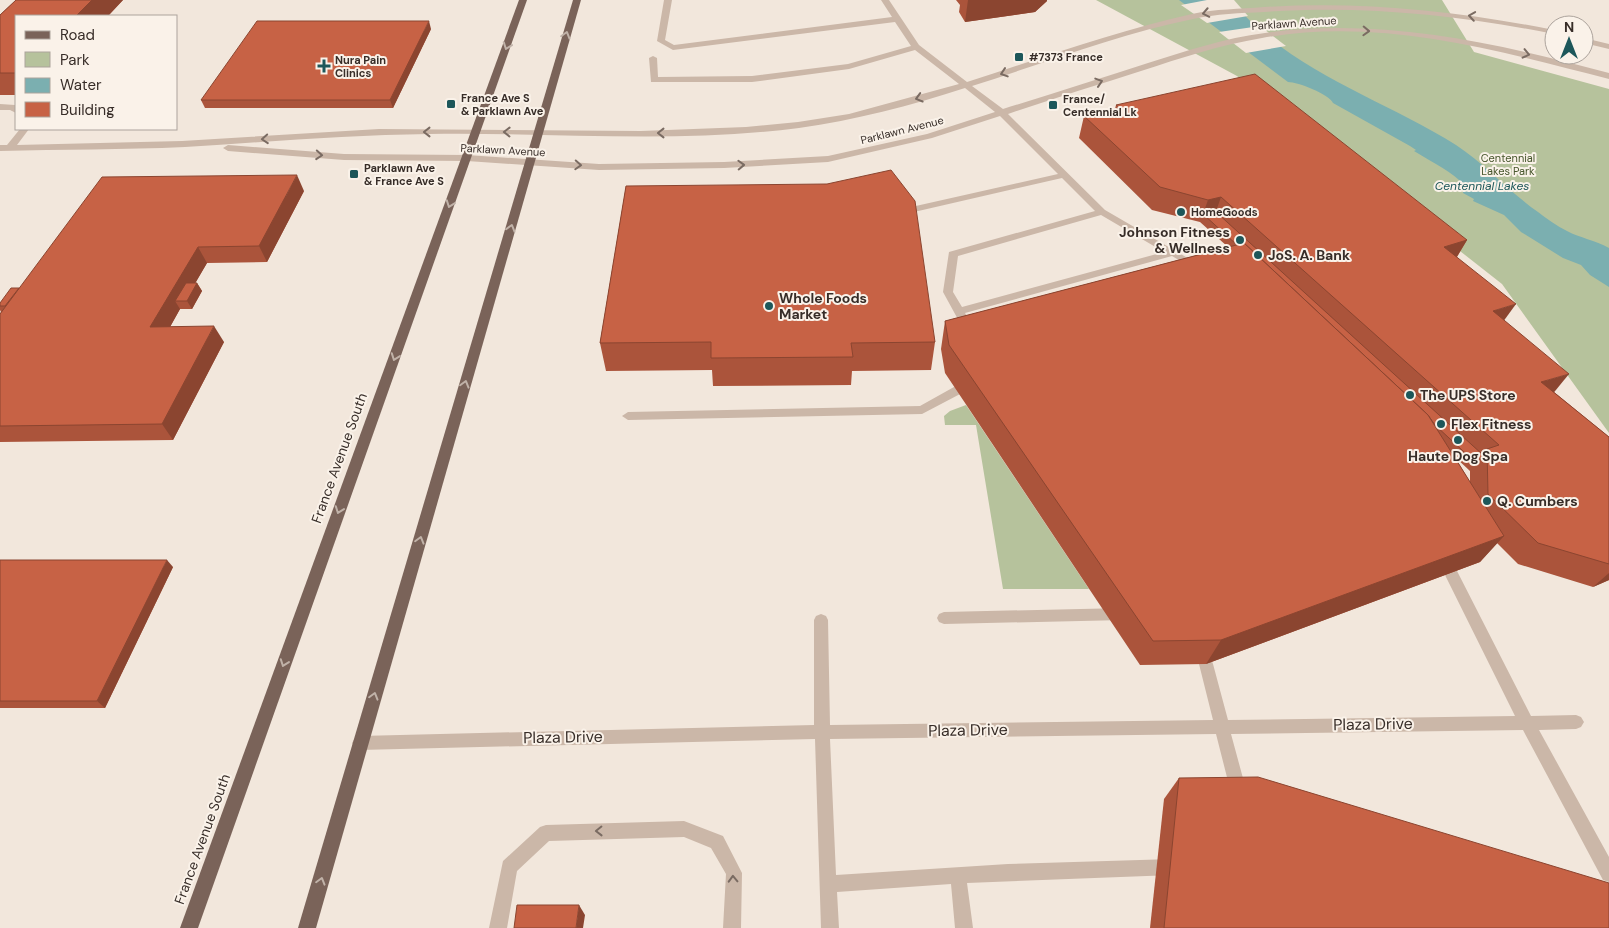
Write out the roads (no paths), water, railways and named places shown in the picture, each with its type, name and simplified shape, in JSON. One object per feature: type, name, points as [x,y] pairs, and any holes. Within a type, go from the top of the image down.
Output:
[{"type":"main road","name":"France Avenue South","points":[[189,928],[523,0]]},
{"type":"main road","points":[[307,928],[577,0]]},
{"type":"street","points":[[668,0],[661,41],[673,48],[897,19]]},
{"type":"street","points":[[885,0],[916,48],[1002,113],[1102,212],[1205,272]]},
{"type":"street","name":"Parklawn Avenue","points":[[5,148],[184,144],[379,132],[710,133],[776,128],[866,113],[966,85],[1145,28],[1195,16],[1254,6],[1334,3],[1416,8],[1544,30]]},
{"type":"street","name":"Parklawn Avenue","points":[[184,144],[344,157],[467,158],[599,166],[695,166],[828,159],[929,136],[1230,41],[1282,33],[1352,31],[1440,37],[1496,47],[1609,76]]},
{"type":"street","points":[[1594,43],[1609,47]]},
{"type":"street","points":[[653,58],[654,80],[752,79],[849,66],[916,48]]},
{"type":"street","points":[[0,107],[12,107],[15,109]]},
{"type":"street","points":[[5,148],[23,130]]},
{"type":"street","points":[[900,212],[1064,175]]},
{"type":"street","points":[[978,345],[948,292],[953,254],[1102,212]]},
{"type":"street","points":[[959,311],[1172,253]]},
{"type":"street","points":[[628,416],[922,410],[958,390],[981,383]]},
{"type":"street","points":[[1452,575],[1527,723],[1609,874]]},
{"type":"street","points":[[944,618],[1142,614]]},
{"type":"street","points":[[822,620],[822,732],[830,928]]},
{"type":"street","points":[[1206,664],[1240,798]]},
{"type":"street","name":"Plaza Drive","points":[[360,743],[822,732],[1576,722]]},
{"type":"street","points":[[498,928],[509,867],[546,832],[684,829],[717,842],[734,873],[732,928]]},
{"type":"street","points":[[828,884],[958,876],[1192,867]]},
{"type":"street","points":[[958,876],[964,928]]},
{"type":"water","name":"Centennial Lakes","points":[[1179,0],[1231,0],[1254,25],[1307,65],[1456,145],[1517,196],[1552,222],[1563,229],[1609,248],[1609,287],[1590,275],[1581,265],[1563,258],[1521,232],[1504,215],[1473,201],[1474,199],[1463,193],[1463,188],[1466,187],[1461,181],[1414,151],[1416,150],[1410,146],[1333,103],[1320,92],[1306,86],[1288,82]]},
{"type":"place","name":"#7373 France","points":[[1019,57]]},
{"type":"place","name":"Nura Pain Clinics","points":[[324,66]]},
{"type":"place","name":"France Ave S & Parklawn Ave","points":[[451,104]]},
{"type":"place","name":"France/ Centennial Lk","points":[[1053,105]]},
{"type":"place","name":"Parklawn Ave & France Ave S","points":[[354,174]]},
{"type":"place","name":"HomeGoods","points":[[1181,212]]},
{"type":"place","name":"Johnson Fitness & Wellness","points":[[1240,240]]},
{"type":"place","name":"JoS. A. Bank","points":[[1258,255]]},
{"type":"place","name":"Whole Foods Market","points":[[769,306]]},
{"type":"place","name":"The UPS Store","points":[[1410,395]]},
{"type":"place","name":"Flex Fitness","points":[[1441,424]]},
{"type":"place","name":"Haute Dog Spa","points":[[1458,440]]},
{"type":"place","name":"Q. Cumbers","points":[[1487,501]]},
{"type":"park label","name":"Centennial Lakes Park","points":[[1508,164]]}]
